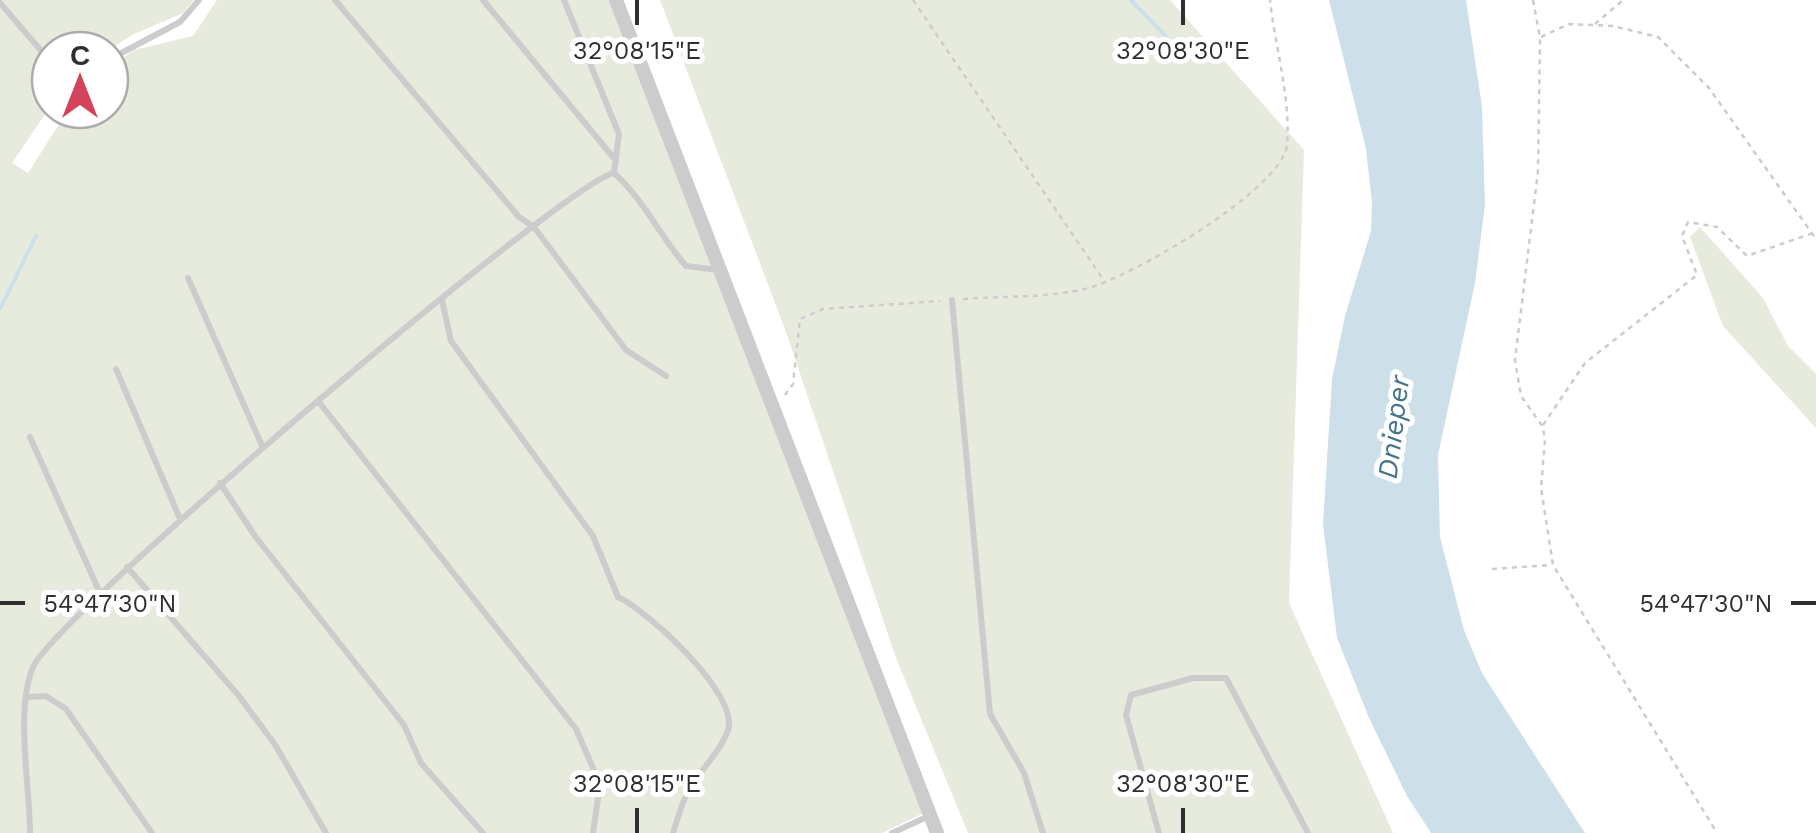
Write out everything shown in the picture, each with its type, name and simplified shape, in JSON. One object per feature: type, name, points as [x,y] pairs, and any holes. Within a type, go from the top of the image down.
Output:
[{"type":"street","points":[[616,0],[776,406],[937,833]]},
{"type":"lane","points":[[130,48],[180,22],[199,0]]},
{"type":"lane","points":[[336,0],[519,217],[534,228],[626,350],[666,376]]},
{"type":"lane","points":[[483,0],[613,157]]},
{"type":"lane","points":[[564,0],[618,134],[614,174],[641,197],[664,240],[686,266],[704,272],[723,270]]},
{"type":"lane","points":[[0,3],[30,38]]},
{"type":"lane","points":[[30,833],[25,730],[33,666],[66,625],[220,483],[442,300],[587,184],[614,174]]},
{"type":"lane","points":[[188,278],[263,448]]},
{"type":"lane","points":[[442,300],[451,341],[592,536],[618,597],[640,607],[709,680],[728,708],[729,728],[686,795],[673,833]]},
{"type":"lane","points":[[952,300],[990,714],[1024,773],[1043,833]]},
{"type":"lane","points":[[116,369],[180,519]]},
{"type":"lane","points":[[319,402],[576,729],[600,784],[593,833]]},
{"type":"lane","points":[[30,437],[100,593]]},
{"type":"lane","points":[[220,483],[255,536],[404,726],[421,763],[483,833]]},
{"type":"lane","points":[[127,567],[267,733],[326,833]]},
{"type":"lane","points":[[1159,833],[1126,715],[1132,695],[1193,678],[1226,678],[1308,833]]},
{"type":"lane","points":[[28,696],[46,696],[66,708],[152,833]]},
{"type":"lane","points":[[892,833],[930,815]]},
{"type":"path","points":[[913,0],[1106,283]]},
{"type":"path","points":[[776,406],[793,384],[800,319],[822,309],[1035,298],[1106,283],[1235,208],[1274,172],[1287,148],[1270,0]]},
{"type":"path","points":[[1533,0],[1540,38],[1538,171],[1515,360],[1521,396],[1542,427]]},
{"type":"path","points":[[1594,25],[1623,0]]},
{"type":"path","points":[[1540,38],[1569,24],[1658,36],[1710,88],[1816,239]]},
{"type":"path","points":[[1717,833],[1553,565],[1542,488],[1542,427],[1585,363],[1698,275],[1682,236],[1688,222],[1717,228],[1747,256],[1814,233]]},
{"type":"path","points":[[1492,569],[1553,565]]},
{"type":"shaded area","points":[[0,0],[194,0],[183,13],[130,36],[130,30],[30,30],[30,130],[34,130],[12,163],[28,173],[55,130],[130,130],[130,53],[193,36],[217,0],[614,0],[930,810],[882,833],[0,833]]},
{"type":"shaded area","points":[[660,0],[1170,0],[1304,150],[1289,603],[1393,833],[968,833],[896,658],[786,332]]},
{"type":"shaded area","points":[[1700,227],[1763,298],[1788,346],[1816,374],[1816,428],[1723,326],[1690,237]]},
{"type":"water","name":"Dnieper","points":[[1329,0],[1466,0],[1482,107],[1485,205],[1475,283],[1438,455],[1440,537],[1464,630],[1482,673],[1585,833],[1431,833],[1407,796],[1369,718],[1337,638],[1323,524],[1332,379],[1345,316],[1371,231],[1372,202],[1366,149]]},
{"type":"waterway","points":[[1131,0],[1181,52]]},
{"type":"waterway","points":[[0,309],[36,236]]}]
